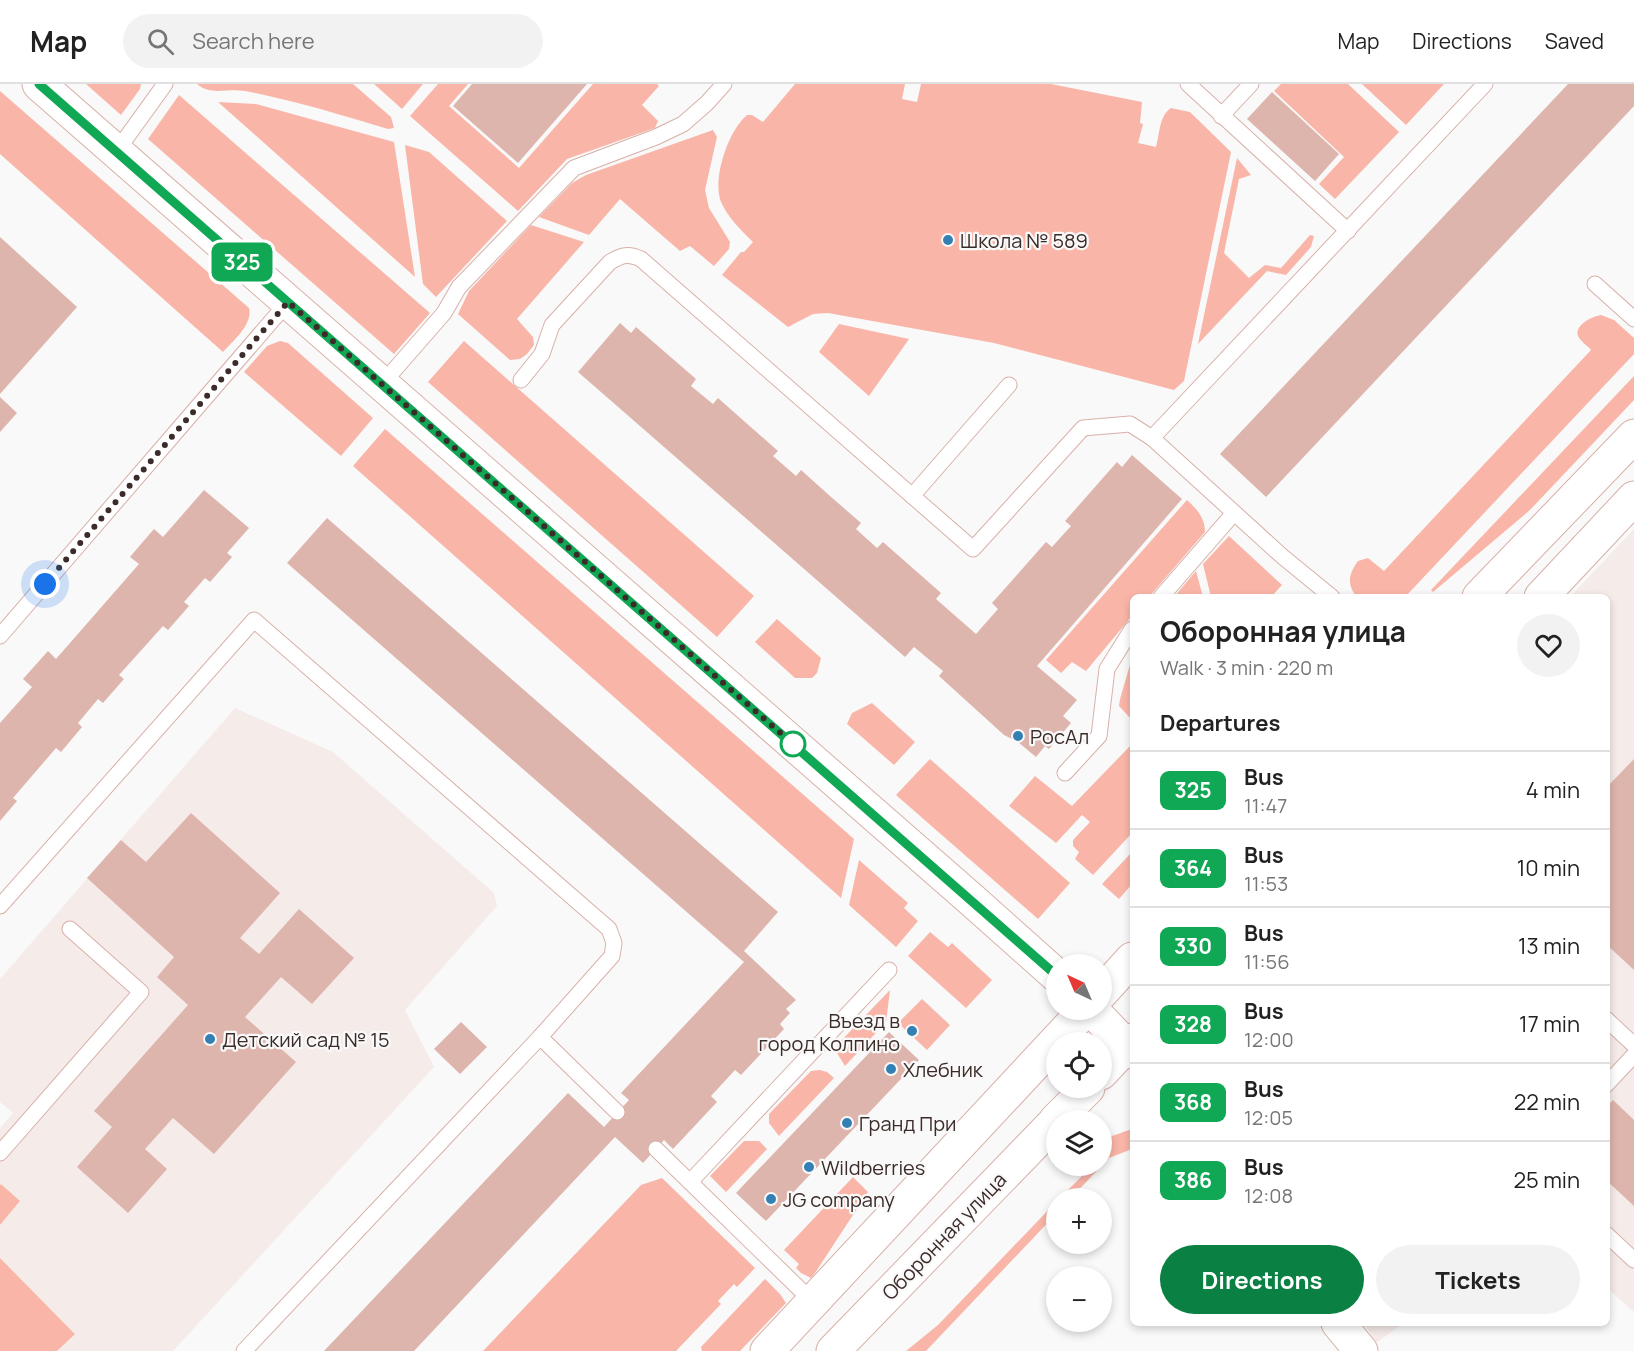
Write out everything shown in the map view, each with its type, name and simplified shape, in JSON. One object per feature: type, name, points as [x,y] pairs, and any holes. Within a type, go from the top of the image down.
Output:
[{"type":"main road","points":[[39,84],[1046,966]]},
{"type":"main road","points":[[1482,594],[1634,436]]},
{"type":"main road","points":[[1544,594],[1634,498]]},
{"type":"main road","points":[[1112,981],[1130,961]]},
{"type":"main road","points":[[767,1351],[1076,1020]]},
{"type":"main road","points":[[1103,1020],[1130,1045]]},
{"type":"main road","points":[[1112,1063],[1130,1047]]},
{"type":"main road","name":"Оборонная улица","points":[[1067,1110],[1078,1098]]},
{"type":"main road","name":"Оборонная улица","points":[[833,1351],[1046,1131]]},
{"type":"main road","points":[[1340,1326],[1361,1351]]},
{"type":"lane","points":[[116,152],[165,84]]},
{"type":"lane","points":[[382,384],[444,313],[459,287],[574,168],[656,137],[683,124],[707,104],[724,84]]},
{"type":"lane","points":[[1188,84],[1348,231]]},
{"type":"lane","points":[[1221,116],[1251,84]]},
{"type":"lane","points":[[1152,438],[1485,84]]},
{"type":"lane","points":[[521,380],[542,354],[552,325],[610,262],[620,255],[632,254],[641,259],[973,549],[1083,428],[1130,424],[1152,438],[1283,557],[1328,594]]},
{"type":"lane","points":[[1595,284],[1634,319]]},
{"type":"lane","points":[[0,636],[288,302]]},
{"type":"lane","points":[[912,496],[1009,385]]},
{"type":"lane","points":[[1164,594],[1234,513]]},
{"type":"lane","points":[[0,906],[254,620],[609,929],[614,944],[612,956],[540,1037],[244,1351]]},
{"type":"lane","points":[[1065,773],[1099,736],[1107,669],[1130,632]]},
{"type":"lane","points":[[0,1153],[141,992],[70,929]]},
{"type":"lane","points":[[690,1182],[889,970]]},
{"type":"lane","points":[[1610,1023],[1634,1045]]},
{"type":"lane","points":[[540,1037],[617,1112]]},
{"type":"lane","points":[[1610,1080],[1634,1055]]},
{"type":"lane","points":[[656,1149],[813,1302]]},
{"type":"lane","points":[[1610,1238],[1634,1260]]},
{"type":"shaded area","points":[[86,84],[141,84],[140,89],[121,115]]},
{"type":"shaded area","points":[[197,84],[353,84],[391,117],[394,128],[388,129],[263,95],[238,90],[208,90]]},
{"type":"shaded area","points":[[374,84],[423,84],[402,109]]},
{"type":"shaded area","points":[[438,84],[468,84],[449,106],[519,168],[593,84],[657,84],[659,86],[642,105],[658,121],[655,128],[567,159],[518,211],[410,116]]},
{"type":"shaded area","name":"Школа № 589","points":[[795,84],[905,84],[902,99],[917,102],[921,84],[1051,84],[1142,102],[1140,123],[1143,124],[1138,143],[1156,147],[1162,120],[1167,111],[1171,108],[1190,112],[1231,152],[1184,381],[1174,390],[994,343],[828,313],[813,314],[788,327],[722,275],[741,252],[744,252],[753,242],[724,208],[719,192],[719,181],[728,143],[740,122],[747,115],[752,115],[763,122]]},
{"type":"shaded area","points":[[1281,84],[1348,84],[1399,132],[1335,199],[1319,184],[1344,157],[1274,91]]},
{"type":"shaded area","points":[[1362,84],[1444,84],[1406,125]]},
{"type":"shaded area","points":[[0,91],[249,308],[245,326],[223,352],[0,154]]},
{"type":"shaded area","points":[[179,95],[430,313],[394,354],[148,139]]},
{"type":"shaded area","points":[[218,102],[256,104],[394,142],[415,277]]},
{"type":"shaded area","points":[[713,130],[717,137],[705,190],[709,208],[730,242],[729,249],[714,266],[690,246],[680,251],[620,199],[589,235],[539,217],[572,183],[586,175]]},
{"type":"shaded area","points":[[405,145],[429,152],[507,221],[436,297],[423,284]]},
{"type":"shaded area","points":[[1237,158],[1251,175],[1239,179],[1224,253],[1249,278],[1265,265],[1281,268],[1310,235],[1314,236],[1311,247],[1286,275],[1267,271],[1198,344]]},
{"type":"shaded area","points":[[531,225],[584,242],[517,319],[533,337],[534,345],[520,359],[510,360],[458,314],[469,291]]},
{"type":"shaded area","points":[[1601,315],[1614,320],[1634,338],[1634,354],[1408,594],[1355,594],[1351,588],[1350,579],[1352,570],[1358,561],[1368,558],[1384,571],[1591,350],[1579,338],[1578,332],[1581,325]]},
{"type":"shaded area","points":[[839,324],[909,339],[869,396],[819,352]]},
{"type":"shaded area","points":[[280,341],[288,343],[373,418],[341,456],[244,372],[267,346]]},
{"type":"shaded area","points":[[464,341],[754,596],[717,637],[428,382]]},
{"type":"shaded area","points":[[1634,376],[1634,400],[1530,510],[1433,592],[1431,590]]},
{"type":"shaded area","points":[[385,429],[854,839],[841,898],[353,466]]},
{"type":"shaded area","points":[[1187,500],[1200,514],[1205,532],[1152,594],[1130,594],[1130,618],[1086,671],[1072,662],[1061,673],[1046,660]]},
{"type":"shaded area","points":[[1634,529],[1634,1312],[1610,1291],[1610,594],[1573,594]]},
{"type":"shaded area","points":[[1229,536],[1282,585],[1274,594],[1210,594],[1203,564]]},
{"type":"shaded area","points":[[1196,571],[1202,594],[1177,594]]},
{"type":"shaded area","points":[[777,619],[821,658],[817,673],[812,678],[795,678],[755,642]]},
{"type":"shaded area","points":[[1130,665],[1130,718],[1119,706]]},
{"type":"shaded area","points":[[872,703],[915,742],[894,765],[847,724],[852,713]]},
{"type":"shaded area","name":"Детский сад № 15","points":[[235,708],[333,752],[494,893],[497,906],[405,1010],[434,1067],[173,1351],[57,1351],[75,1333],[0,1258],[0,1225],[20,1201],[0,1183],[0,1128],[13,1113],[0,1102],[0,979]]},
{"type":"shaded area","points":[[1130,746],[1130,835],[1093,875],[1075,859],[1079,852],[1073,846],[1073,840],[1090,822],[1082,815],[1056,843],[1009,806],[1035,776],[1072,806]]},
{"type":"shaded area","points":[[930,759],[1070,883],[1038,919],[896,795]]},
{"type":"shaded area","points":[[1130,854],[1130,886],[1119,899],[1102,884]]},
{"type":"shaded area","points":[[859,860],[908,903],[904,908],[918,921],[896,947],[849,905]]},
{"type":"shaded area","points":[[930,932],[948,947],[952,943],[992,980],[966,1008],[908,956]]},
{"type":"shaded area","points":[[890,990],[886,1022],[845,1066],[837,1053],[837,1045]]},
{"type":"shaded area","points":[[922,999],[950,1025],[927,1050],[898,1023]]},
{"type":"shaded area","points":[[820,1070],[834,1078],[779,1136],[769,1123],[769,1114],[811,1071]]},
{"type":"shaded area","points":[[1130,1130],[1130,1150],[1112,1157],[1112,1136]]},
{"type":"shaded area","points":[[744,1141],[759,1141],[767,1149],[726,1192],[710,1176]]},
{"type":"shaded area","points":[[1082,1176],[1092,1176],[1080,1188],[1070,1188]]},
{"type":"shaded area","points":[[853,1177],[868,1192],[811,1278],[796,1268],[799,1264],[784,1250]]},
{"type":"shaded area","points":[[662,1178],[755,1268],[737,1287],[734,1284],[718,1301],[721,1304],[676,1351],[483,1351],[641,1185]]},
{"type":"shaded area","points":[[0,1185],[20,1201],[0,1225]]},
{"type":"shaded area","points":[[1046,1212],[1046,1225],[926,1351],[906,1351],[938,1325]]},
{"type":"shaded area","points":[[0,1258],[75,1334],[57,1351],[0,1351]]},
{"type":"shaded area","points":[[765,1279],[786,1303],[740,1351],[702,1351],[701,1347]]},
{"type":"shaded area","points":[[1366,1326],[1400,1326],[1376,1343]]},
{"type":"building","points":[[472,84],[587,84],[518,163],[453,106]]},
{"type":"building","points":[[1568,84],[1634,84],[1634,106],[1266,497],[1220,454]]},
{"type":"building","points":[[1272,92],[1339,154],[1315,181],[1247,119]]},
{"type":"building","points":[[0,237],[77,307],[0,394]]},
{"type":"building","points":[[620,323],[631,333],[636,327],[696,379],[691,386],[713,404],[718,398],[778,451],[773,456],[796,476],[801,470],[861,523],[856,529],[877,548],[883,542],[941,593],[936,599],[976,634],[998,609],[992,603],[1046,542],[1052,547],[1071,526],[1065,521],[1117,462],[1122,467],[1132,455],[1182,499],[1037,666],[1077,700],[1063,716],[1071,723],[1049,749],[1045,746],[1036,757],[1018,742],[1004,735],[939,676],[943,671],[914,647],[905,657],[578,372]]},
{"type":"building","points":[[0,397],[17,413],[0,432]]},
{"type":"building","points":[[204,490],[249,528],[227,553],[232,557],[210,582],[205,578],[184,602],[189,606],[168,630],[163,626],[119,675],[124,679],[103,703],[98,699],[78,723],[82,727],[61,752],[56,748],[13,798],[17,801],[0,821],[0,723],[32,687],[23,679],[48,651],[56,659],[139,564],[130,557],[154,529],[163,537]]},
{"type":"building","points":[[327,518],[778,912],[744,951],[796,1000],[786,1009],[790,1013],[780,1024],[784,1029],[741,1075],[735,1070],[711,1096],[717,1102],[673,1149],[664,1140],[643,1163],[615,1137],[414,1351],[324,1351],[568,1093],[604,1127],[629,1100],[621,1093],[744,962],[287,563]]},
{"type":"building","points":[[1634,759],[1634,970],[1610,948],[1610,784]]},
{"type":"building","points":[[191,813],[280,893],[240,938],[259,954],[299,909],[354,958],[312,1004],[281,977],[245,1017],[296,1062],[214,1154],[173,1118],[145,1149],[167,1169],[128,1213],[77,1167],[112,1127],[94,1111],[188,1005],[157,977],[174,957],[87,878],[121,840],[146,862]]},
{"type":"building","points":[[461,1022],[487,1047],[460,1074],[434,1049]]},
{"type":"building","points":[[889,1032],[919,1060],[766,1221],[736,1193]]},
{"type":"building","points":[[1613,1100],[1634,1120],[1634,1206],[1610,1184],[1610,1103]]},
{"type":"bus line","name":"325","points":[[39,84],[1046,966]]},
{"type":"place","name":"Школа № 589","points":[[948,240]]},
{"type":"place","name":"РосАл","points":[[1018,736]]},
{"type":"place","name":"Въезд в город Колпино","points":[[912,1031]]},
{"type":"place","name":"Детский сад № 15","points":[[210,1039]]},
{"type":"place","name":"Хлебник","points":[[891,1069]]},
{"type":"place","name":"Гранд При","points":[[847,1123]]},
{"type":"place","name":"Wildberries","points":[[809,1167]]},
{"type":"place","name":"JG company","points":[[771,1199]]},
{"type":"route","points":[[45,584],[288,302],[793,744]]}]
